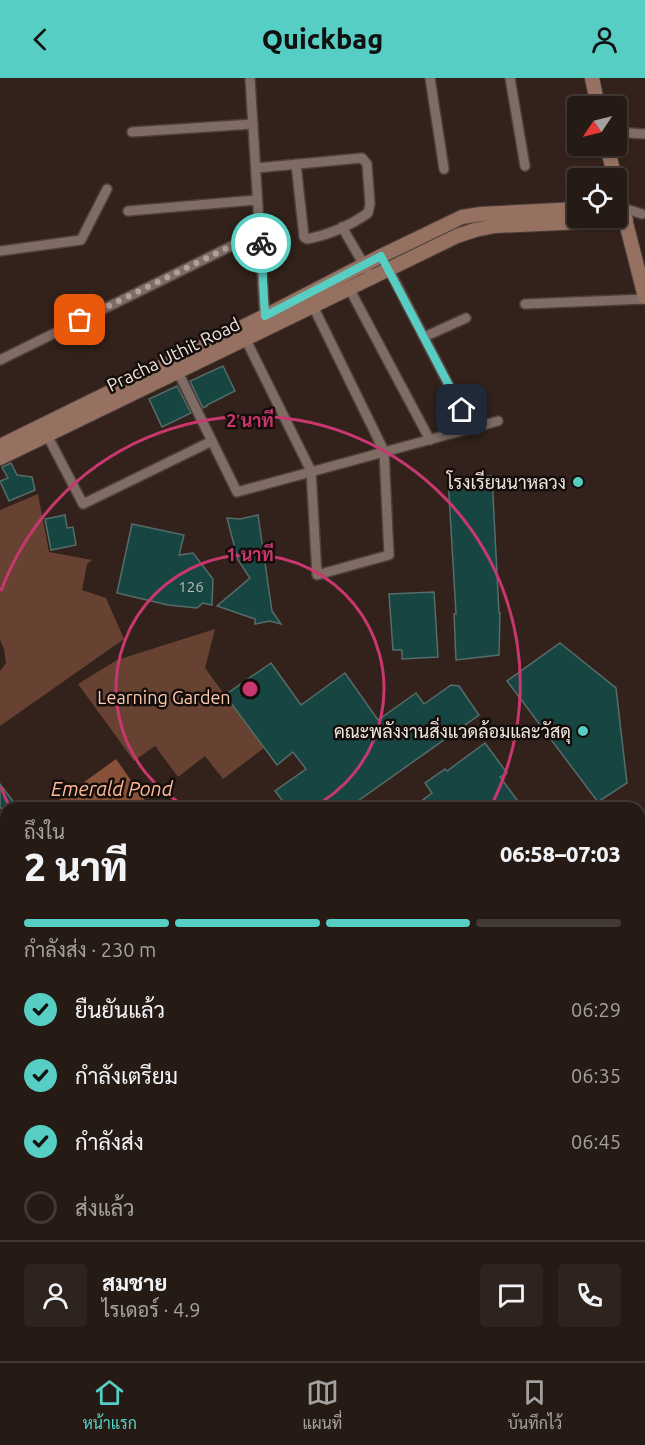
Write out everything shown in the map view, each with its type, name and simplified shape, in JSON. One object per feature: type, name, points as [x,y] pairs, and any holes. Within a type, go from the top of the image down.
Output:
[{"type":"main road","points":[[592,78],[596,96]]},
{"type":"main road","name":"Pracha Uthit Road","points":[[0,448],[265,323],[385,262],[462,217],[567,210]]},
{"type":"main road","name":"Pracha Uthit Road","points":[[385,262],[484,227],[567,218]]},
{"type":"main road","points":[[626,228],[645,298]]},
{"type":"main road","name":"Pracha Uthit Road","points":[[310,300],[349,288],[367,271]]},
{"type":"main road","name":"Pracha Uthit Road","points":[[0,448],[47,435],[175,367]]},
{"type":"street","points":[[250,78],[265,323]]},
{"type":"street","points":[[430,78],[444,169]]},
{"type":"street","points":[[510,78],[525,166]]},
{"type":"street","points":[[132,132],[253,124]]},
{"type":"street","points":[[627,133],[645,134]]},
{"type":"street","points":[[256,168],[296,164],[358,158],[362,158],[367,162],[370,204],[367,215],[314,237],[304,237],[296,164]]},
{"type":"street","points":[[0,251],[81,240],[107,189]]},
{"type":"street","points":[[128,211],[257,200]]},
{"type":"street","points":[[627,212],[644,214]]},
{"type":"street","points":[[342,227],[367,271]]},
{"type":"street","points":[[0,360],[260,232]]},
{"type":"street","points":[[385,262],[471,428]]},
{"type":"street","points":[[349,288],[430,440]]},
{"type":"street","points":[[525,304],[645,298]]},
{"type":"street","points":[[243,334],[311,471],[317,574],[389,555],[384,452],[310,300]]},
{"type":"street","points":[[424,337],[466,318]]},
{"type":"street","points":[[175,367],[237,492],[498,421]]},
{"type":"street","points":[[47,435],[83,504],[212,441]]},
{"type":"green space","points":[[38,494],[49,552],[92,560],[87,564],[82,590],[106,598],[124,639],[0,726],[0,671],[6,663],[0,640],[0,510]]},
{"type":"green space","name":"Learning Garden","points":[[215,629],[205,668],[264,748],[223,779],[205,756],[178,777],[155,746],[134,761],[78,684],[117,660]]},
{"type":"water","name":"Emerald Pond","points":[[116,759],[146,802],[56,802]]},
{"type":"building","points":[[223,366],[235,391],[203,408],[190,381]]},
{"type":"building","points":[[177,386],[191,413],[162,427],[149,399]]},
{"type":"building","points":[[11,463],[17,475],[32,477],[35,490],[9,501],[0,481],[8,478],[2,467]]},
{"type":"building","points":[[492,476],[500,613],[499,655],[456,660],[454,614],[456,614],[448,478]]},
{"type":"building","points":[[65,515],[67,528],[73,527],[76,545],[51,550],[45,519]]},
{"type":"building","points":[[258,515],[272,611],[281,624],[270,621],[255,624],[255,619],[217,606],[250,578],[238,560],[227,518],[240,519]]},
{"type":"building","points":[[132,524],[184,535],[179,555],[193,553],[213,579],[212,605],[203,603],[197,608],[168,605],[117,593]]},
{"type":"building","points":[[434,592],[438,657],[402,659],[402,650],[393,650],[389,594]]},
{"type":"building","name":"คณะพลังงานสิ่งแวดล้อมและวัสดุ","points":[[560,643],[616,688],[627,783],[598,802],[507,681]]},
{"type":"building","points":[[271,663],[301,705],[345,673],[378,720],[416,693],[424,704],[451,685],[459,686],[479,715],[356,802],[283,802],[275,791],[306,769],[293,752],[277,765],[225,695]]},
{"type":"building","points":[[485,743],[507,773],[500,777],[519,802],[420,802],[432,793],[425,783],[445,769],[447,771]]},
{"type":"building","points":[[0,784],[14,802],[0,802]]},
{"type":"way so far","points":[[80,320],[260,232],[261,243]]},
{"type":"place","name":"โรงเรียนนาหลวง","points":[[578,482]]},
{"type":"place","name":"คณะพลังงานสิ่งแวดล้อมและวัสดุ","points":[[583,731]]},
{"type":"route","points":[[261,243],[265,316],[381,256],[462,410]]}]
